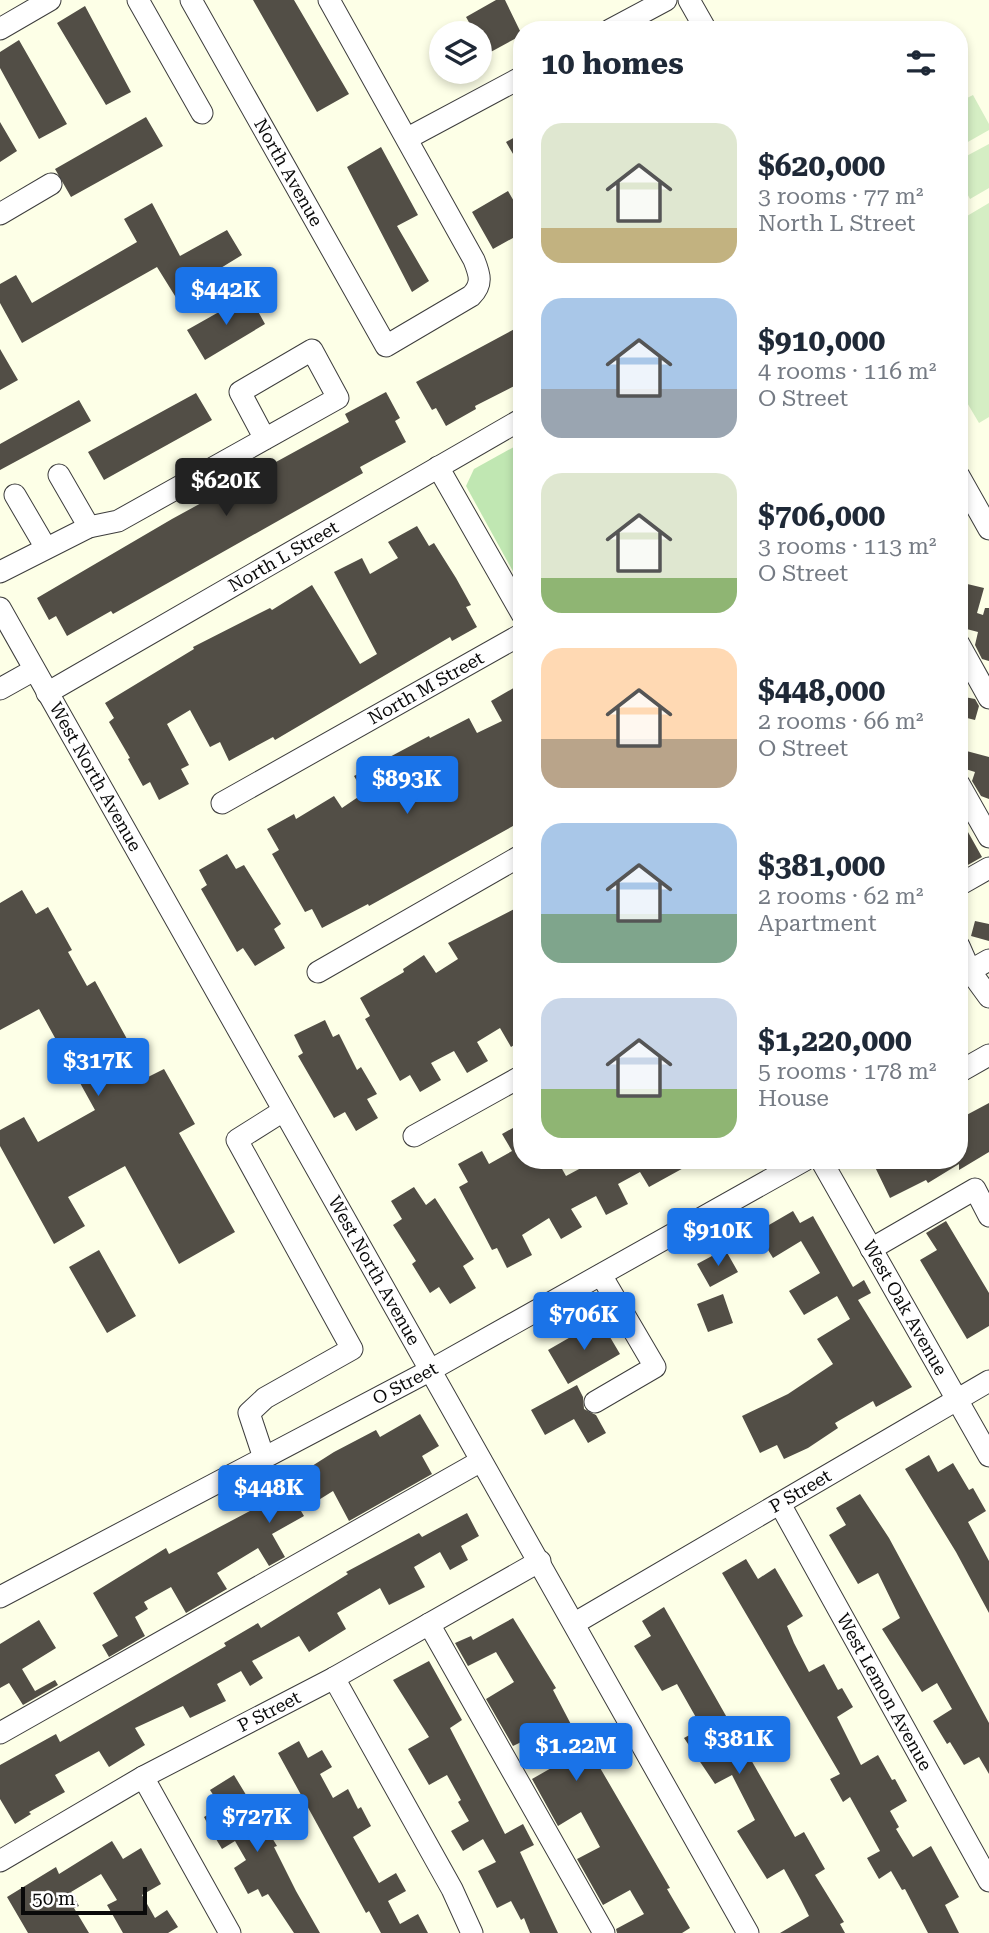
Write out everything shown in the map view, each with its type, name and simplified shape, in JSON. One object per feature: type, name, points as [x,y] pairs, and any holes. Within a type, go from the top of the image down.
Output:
[{"type":"street","points":[[0,29],[50,0]]},
{"type":"street","points":[[138,0],[202,113]]},
{"type":"street","name":"North Avenue","points":[[191,0],[386,346],[471,296],[478,289],[481,277],[408,138]]},
{"type":"street","points":[[329,0],[408,138],[513,82]]},
{"type":"street","points":[[627,21],[666,0]]},
{"type":"street","points":[[689,0],[701,21]]},
{"type":"street","points":[[0,214],[51,184]]},
{"type":"street","points":[[0,572],[89,527],[118,521],[265,439],[338,398],[312,350],[240,392],[265,439]]},
{"type":"street","name":"North L Street","points":[[47,693],[513,424]]},
{"type":"street","points":[[438,467],[513,598]]},
{"type":"street","points":[[59,475],[89,527]]},
{"type":"street","points":[[968,492],[989,529]]},
{"type":"street","points":[[15,495],[46,548]]},
{"type":"street","name":"West North Avenue","points":[[0,608],[748,1933]]},
{"type":"street","name":"North M Street","points":[[222,803],[513,639]]},
{"type":"street","points":[[968,660],[989,698]]},
{"type":"street","points":[[0,689],[34,670]]},
{"type":"street","points":[[968,800],[989,837]]},
{"type":"street","points":[[318,972],[513,860]]},
{"type":"street","points":[[968,880],[989,868]]},
{"type":"street","points":[[968,972],[989,960]]},
{"type":"street","points":[[968,977],[989,998]]},
{"type":"street","points":[[968,1067],[989,1055]]},
{"type":"street","points":[[414,1136],[513,1081]]},
{"type":"street","points":[[264,1458],[249,1413],[265,1398],[352,1349],[237,1140],[283,1111]]},
{"type":"street","name":"O Street","points":[[0,1597],[429,1371],[789,1169]]},
{"type":"street","name":"West Oak Avenue","points":[[826,1169],[989,1456]]},
{"type":"street","points":[[871,1249],[975,1189],[989,1216]]},
{"type":"street","points":[[595,1402],[655,1367],[601,1275]]},
{"type":"street","name":"P Street","points":[[575,1623],[989,1381]]},
{"type":"street","points":[[0,1733],[481,1461]]},
{"type":"street","name":"West Lemon Avenue","points":[[780,1504],[989,1881]]},
{"type":"street","name":"P Street","points":[[0,1861],[143,1777],[334,1678],[540,1561]]},
{"type":"street","points":[[429,1624],[604,1933]]},
{"type":"street","points":[[334,1678],[452,1889],[472,1933]]},
{"type":"street","points":[[143,1777],[230,1933]]},
{"type":"green space","points":[[973,95],[989,124],[989,130],[968,142],[968,98]]},
{"type":"green space","points":[[989,144],[989,188],[970,199],[968,195],[968,155]]},
{"type":"green space","points":[[989,203],[989,417],[979,423],[968,404],[968,215]]},
{"type":"green space","points":[[513,447],[513,571],[466,486],[474,469]]},
{"type":"building","points":[[253,0],[294,0],[349,94],[317,112]]},
{"type":"building","points":[[496,0],[505,0],[515,21],[513,21],[513,40],[492,51],[492,21],[468,21],[466,17]]},
{"type":"building","points":[[85,6],[131,92],[106,105],[57,23]]},
{"type":"building","points":[[19,40],[67,124],[39,139],[0,68],[0,52]]},
{"type":"building","points":[[146,117],[163,146],[71,197],[55,169]]},
{"type":"building","points":[[0,122],[17,151],[0,162]]},
{"type":"building","points":[[513,138],[513,154],[506,142]]},
{"type":"building","points":[[381,147],[418,215],[397,226],[429,281],[412,292],[347,167]]},
{"type":"building","points":[[508,191],[513,200],[513,238],[493,249],[472,212]]},
{"type":"building","points":[[152,203],[180,256],[227,230],[242,255],[193,285],[198,293],[180,304],[157,267],[22,343],[0,303],[0,284],[16,275],[32,303],[137,242],[124,219]]},
{"type":"building","points":[[249,295],[265,324],[205,360],[187,330]]},
{"type":"building","points":[[513,330],[513,387],[475,406],[476,409],[446,426],[436,408],[432,410],[416,382]]},
{"type":"building","points":[[0,349],[18,380],[0,390]]},
{"type":"building","points":[[386,392],[400,418],[395,421],[406,442],[360,467],[363,473],[113,614],[111,611],[67,636],[56,616],[49,620],[37,598],[172,519],[349,422],[345,414]]},
{"type":"building","points":[[196,393],[212,420],[104,480],[88,452]]},
{"type":"building","points":[[79,400],[91,421],[0,470],[0,444]]},
{"type":"building","points":[[417,526],[429,546],[434,543],[456,578],[471,605],[466,607],[477,627],[452,641],[450,637],[275,740],[273,737],[229,761],[220,742],[210,747],[190,710],[167,724],[189,765],[181,769],[189,784],[159,800],[150,782],[143,786],[109,722],[114,718],[105,703],[194,649],[193,647],[270,608],[272,610],[312,585],[360,664],[377,654],[334,572],[362,558],[370,574],[398,558],[388,542]]},
{"type":"building","points":[[968,584],[984,588],[977,613],[983,615],[985,608],[989,608],[989,661],[982,659],[975,645],[978,632],[968,629]]},
{"type":"building","points":[[513,688],[513,826],[369,906],[368,904],[322,928],[312,909],[305,912],[272,854],[279,850],[267,829],[294,814],[296,819],[334,796],[342,808],[364,793],[354,776],[429,736],[430,738],[469,718],[477,733],[502,721],[491,701]]},
{"type":"building","points":[[968,698],[975,699],[979,706],[975,720],[968,718]]},
{"type":"building","points":[[968,751],[989,757],[989,799],[981,796],[972,781],[975,772],[968,770]]},
{"type":"building","points":[[968,832],[982,857],[968,865]]},
{"type":"building","points":[[227,854],[236,869],[244,865],[281,924],[274,929],[285,948],[255,966],[243,948],[237,952],[201,889],[207,885],[199,870]]},
{"type":"building","points":[[22,890],[36,914],[48,907],[72,950],[68,952],[87,986],[95,981],[148,1077],[164,1069],[195,1124],[179,1133],[235,1232],[179,1264],[125,1166],[68,1197],[85,1226],[54,1244],[0,1146],[0,1130],[24,1117],[38,1142],[95,1110],[39,1009],[0,1030],[0,903]]},
{"type":"building","points":[[513,910],[513,1046],[511,1047],[500,1028],[477,1042],[488,1061],[467,1073],[454,1051],[431,1063],[441,1080],[420,1092],[410,1075],[400,1081],[365,1019],[370,1016],[360,998],[404,972],[403,969],[424,955],[436,973],[458,959],[448,943]]},
{"type":"building","points":[[975,921],[989,924],[989,941],[971,936]]},
{"type":"building","points":[[325,1020],[333,1037],[339,1034],[357,1070],[361,1067],[377,1094],[367,1099],[378,1118],[356,1131],[345,1112],[334,1118],[298,1056],[303,1053],[294,1035]]},
{"type":"building","points":[[989,1103],[989,1152],[968,1165],[968,1114]]},
{"type":"building","points":[[513,1128],[513,1169],[562,1169],[566,1176],[579,1169],[682,1169],[649,1187],[640,1172],[618,1184],[628,1204],[606,1215],[596,1196],[571,1209],[582,1227],[561,1239],[549,1218],[522,1235],[532,1255],[507,1268],[497,1248],[492,1250],[459,1187],[468,1182],[458,1164],[482,1151],[489,1164],[512,1151],[502,1134]]},
{"type":"building","points":[[876,1169],[951,1169],[928,1183],[926,1180],[890,1198]]},
{"type":"building","points":[[414,1187],[426,1205],[435,1198],[474,1259],[463,1266],[476,1288],[450,1304],[439,1287],[430,1293],[412,1264],[416,1261],[393,1225],[402,1219],[391,1201]]},
{"type":"building","points":[[793,1211],[800,1223],[813,1216],[853,1287],[864,1280],[871,1293],[858,1300],[912,1387],[876,1407],[873,1401],[835,1423],[838,1428],[808,1448],[784,1459],[777,1445],[760,1453],[742,1416],[788,1394],[833,1364],[817,1339],[850,1319],[837,1296],[804,1315],[789,1291],[820,1273],[801,1241],[773,1258],[757,1232]]},
{"type":"building","points":[[946,1221],[989,1293],[989,1326],[967,1339],[920,1260],[937,1250],[926,1233]]},
{"type":"building","points":[[725,1249],[738,1272],[710,1287],[697,1264]]},
{"type":"building","points":[[99,1250],[136,1316],[107,1333],[69,1267]]},
{"type":"building","points":[[723,1294],[733,1323],[708,1332],[697,1304]]},
{"type":"building","points":[[600,1320],[620,1354],[568,1384],[548,1350]]},
{"type":"building","points":[[577,1385],[583,1397],[584,1409],[596,1415],[606,1433],[588,1443],[574,1419],[545,1435],[531,1410]]},
{"type":"building","points":[[420,1414],[439,1446],[422,1456],[432,1474],[349,1521],[333,1491],[301,1511],[304,1516],[272,1534],[285,1557],[269,1566],[258,1548],[217,1573],[227,1589],[186,1613],[171,1587],[144,1602],[148,1609],[135,1617],[145,1636],[109,1657],[102,1645],[118,1636],[93,1593],[166,1548],[169,1554],[306,1481],[301,1473],[334,1452],[376,1430],[380,1437]]},
{"type":"building","points":[[929,1455],[938,1472],[953,1463],[969,1490],[973,1488],[986,1511],[968,1522],[989,1561],[989,1613],[956,1552],[905,1469]]},
{"type":"building","points":[[860,1494],[889,1538],[989,1723],[989,1774],[979,1757],[964,1765],[950,1742],[947,1744],[933,1721],[952,1709],[937,1683],[922,1692],[882,1629],[900,1618],[878,1573],[858,1584],[829,1535],[846,1525],[836,1508]]},
{"type":"building","points":[[467,1513],[479,1536],[461,1546],[468,1560],[450,1570],[440,1552],[414,1567],[425,1587],[389,1605],[380,1588],[337,1613],[346,1629],[309,1652],[299,1636],[252,1661],[263,1678],[250,1686],[241,1671],[217,1684],[226,1701],[190,1718],[183,1706],[135,1728],[145,1745],[109,1767],[99,1751],[55,1775],[65,1792],[29,1812],[31,1814],[15,1824],[0,1799],[0,1765],[56,1734],[60,1742],[226,1646],[224,1643],[258,1623],[261,1628],[348,1574],[346,1572],[419,1533],[422,1537]]},
{"type":"building","points":[[746,1559],[758,1579],[775,1568],[803,1616],[787,1626],[794,1643],[809,1672],[824,1664],[838,1690],[842,1688],[853,1707],[837,1717],[861,1765],[878,1755],[892,1780],[895,1779],[907,1801],[890,1811],[899,1827],[896,1829],[913,1857],[931,1846],[959,1897],[945,1905],[959,1933],[928,1933],[905,1889],[902,1890],[891,1871],[879,1879],[867,1858],[880,1851],[850,1797],[843,1802],[830,1779],[840,1774],[722,1573]]},
{"type":"building","points":[[664,1607],[795,1837],[804,1832],[825,1869],[815,1875],[844,1922],[840,1924],[845,1933],[780,1933],[809,1916],[801,1900],[784,1869],[767,1879],[737,1831],[755,1820],[732,1775],[715,1784],[684,1738],[702,1728],[677,1684],[662,1691],[634,1646],[651,1636],[642,1621]]},
{"type":"building","points":[[513,1618],[556,1688],[553,1690],[575,1732],[578,1730],[670,1888],[667,1889],[690,1928],[682,1933],[617,1933],[616,1929],[644,1914],[630,1890],[603,1905],[577,1859],[600,1847],[581,1812],[558,1826],[532,1779],[560,1763],[542,1732],[513,1746],[486,1699],[514,1682],[496,1652],[468,1666],[455,1643],[471,1636],[473,1640]]},
{"type":"building","points":[[39,1620],[56,1648],[22,1669],[35,1691],[55,1680],[58,1685],[23,1705],[9,1683],[0,1688],[0,1644]]},
{"type":"building","points":[[429,1661],[462,1720],[450,1728],[505,1834],[523,1824],[534,1845],[520,1852],[558,1933],[530,1933],[524,1918],[521,1920],[511,1901],[497,1908],[478,1871],[496,1862],[483,1839],[463,1851],[451,1831],[469,1821],[458,1802],[461,1800],[447,1775],[429,1785],[408,1749],[429,1737],[393,1680]]},
{"type":"building","points":[[299,1741],[308,1758],[322,1750],[332,1767],[320,1774],[333,1798],[348,1789],[358,1809],[361,1807],[371,1826],[353,1837],[379,1883],[396,1873],[406,1891],[388,1901],[400,1924],[418,1914],[428,1933],[381,1933],[369,1911],[366,1913],[278,1753]]},
{"type":"building","points":[[234,1775],[277,1846],[274,1847],[320,1933],[294,1933],[268,1894],[262,1897],[258,1889],[248,1894],[234,1868],[246,1860],[235,1841],[222,1849],[213,1834],[204,1817],[221,1807],[210,1790]]},
{"type":"building","points":[[112,1841],[123,1859],[141,1848],[161,1884],[142,1895],[155,1918],[167,1910],[178,1927],[168,1933],[123,1933],[107,1905],[117,1900],[101,1874],[71,1892],[79,1906],[74,1908],[89,1933],[28,1933],[7,1897],[56,1867],[59,1874]]}]
